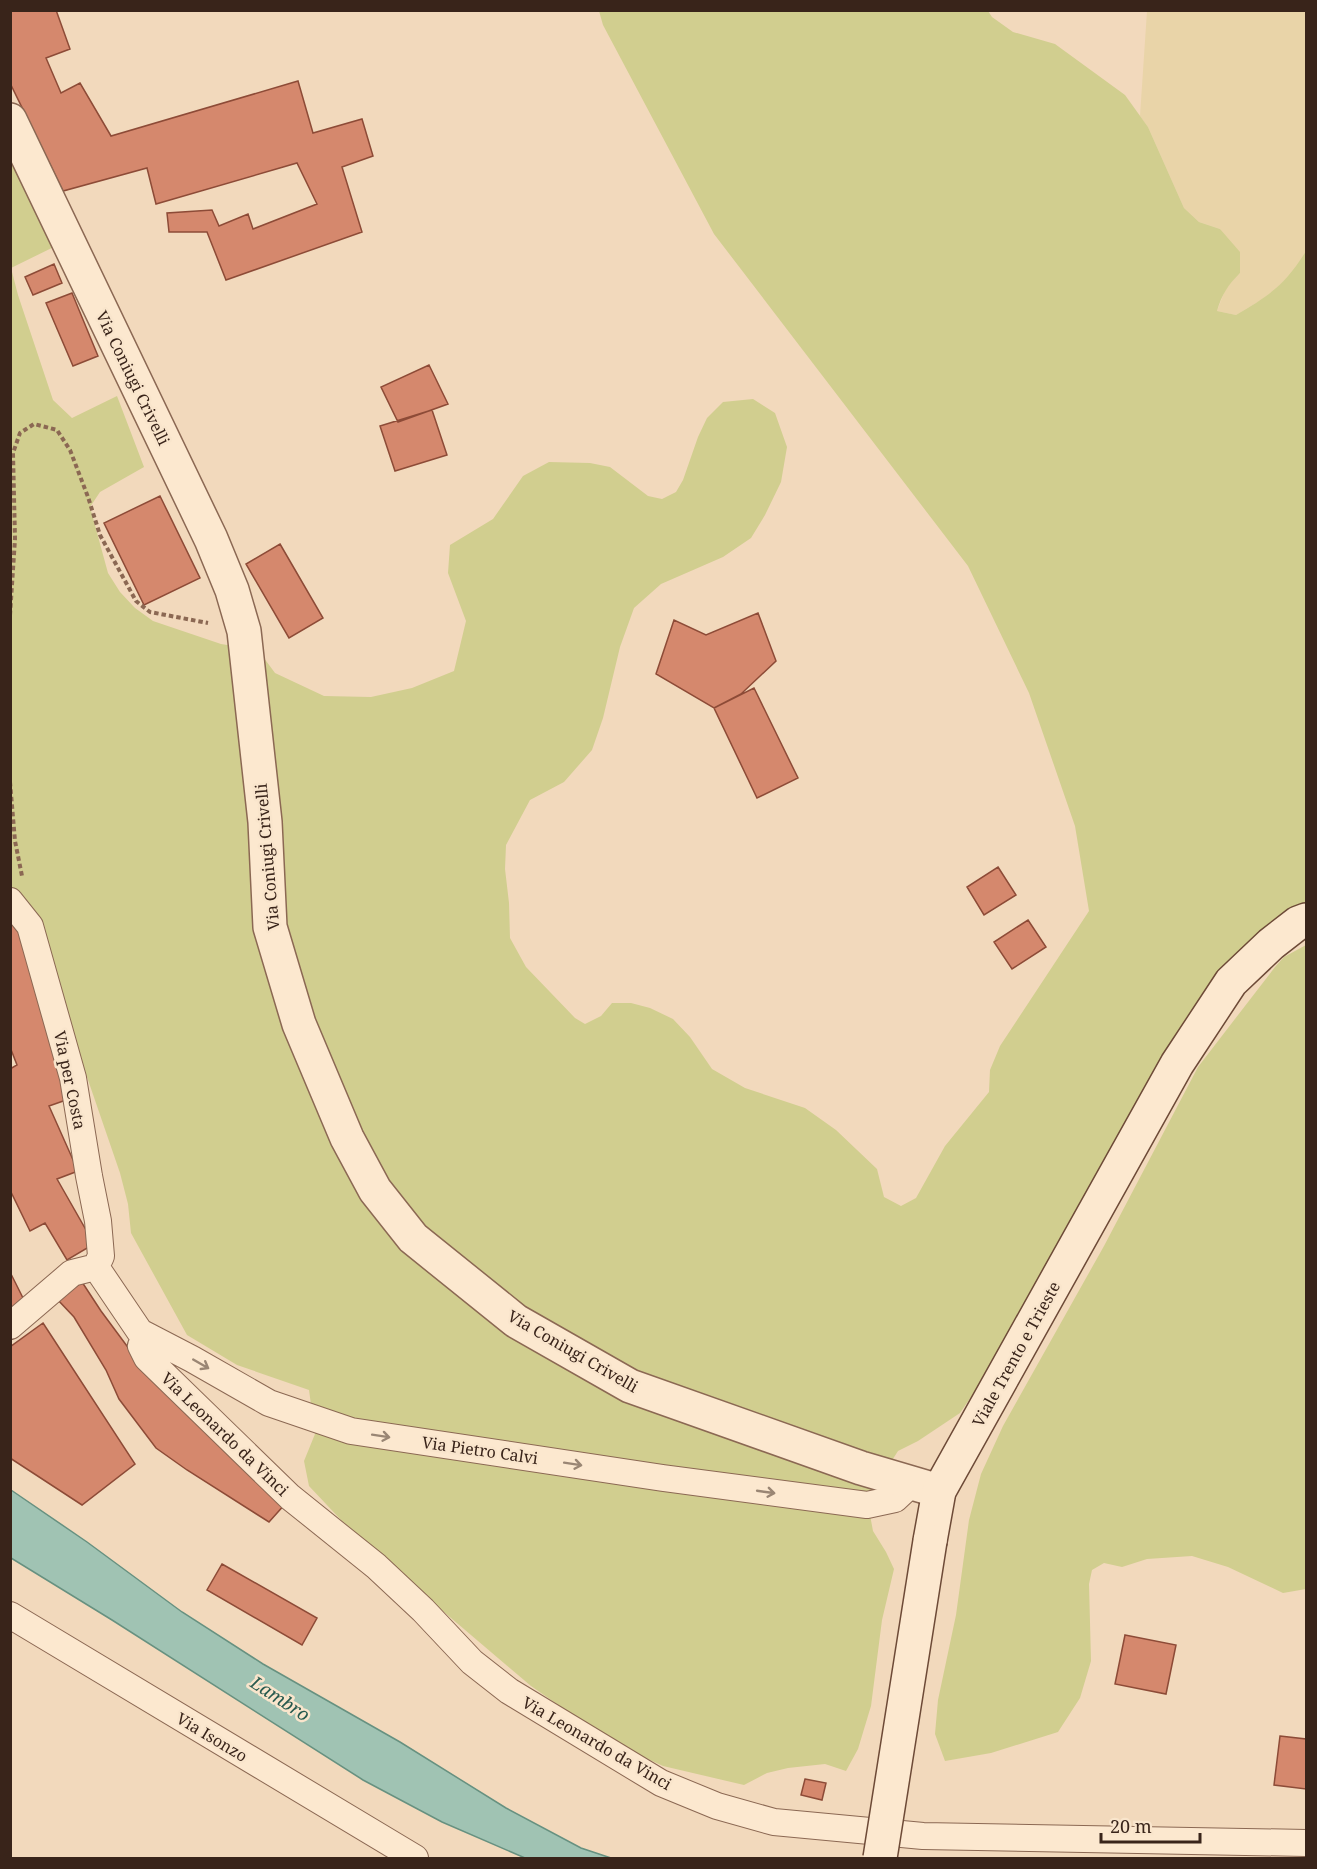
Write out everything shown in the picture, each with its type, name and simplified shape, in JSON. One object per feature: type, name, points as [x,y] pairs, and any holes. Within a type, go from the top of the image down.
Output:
[{"type":"street","name":"Via Coniugi Crivelli","points":[[10,120],[211,539],[231,590],[244,631],[264,822],[270,927],[299,1024],[347,1138],[375,1190],[413,1238],[516,1321],[630,1386],[861,1468],[926,1487]]},
{"type":"street","name":"Via per Costa","points":[[10,901],[30,926],[73,1078],[99,1221],[101,1256],[96,1267]]},
{"type":"street","name":"Viale Trento e Trieste","points":[[880,1858],[930,1541],[926,1487],[1177,1064],[1231,982],[1271,944],[1298,923],[1306,920]]},
{"type":"street","name":"Via Pietro Calvi","points":[[96,1267],[140,1332],[269,1403],[351,1431],[663,1478],[867,1504],[896,1499],[926,1487]]},
{"type":"street","points":[[10,1326],[72,1273],[96,1267]]},
{"type":"street","name":"Via Leonardo da Vinci","points":[[149,1337],[141,1346],[147,1358],[290,1497],[384,1573],[472,1662],[509,1691],[661,1783],[717,1806],[774,1822],[923,1836],[1306,1843]]},
{"type":"street","name":"Via Isonzo","points":[[10,1615],[415,1858]]},
{"type":"path","points":[[10,615],[15,539],[13,453],[20,433],[34,424],[57,430],[70,450],[100,535],[136,602],[150,612],[244,631]]},
{"type":"path","points":[[10,782],[15,841],[30,926]]},
{"type":"shaded area","points":[[599,11],[988,11],[992,17],[1013,32],[1055,44],[1125,95],[1148,127],[1184,208],[1199,222],[1220,229],[1240,252],[1240,273],[1226,290],[1217,311],[1236,315],[1258,301],[1284,281],[1306,251],[1306,906],[1216,975],[1186,1018],[995,1362],[960,1413],[918,1441],[898,1451],[882,1476],[871,1497],[870,1515],[873,1531],[894,1569],[882,1620],[871,1706],[858,1749],[846,1771],[825,1764],[788,1768],[767,1773],[744,1785],[663,1766],[613,1743],[531,1686],[424,1595],[391,1562],[342,1521],[309,1486],[304,1461],[315,1434],[309,1390],[237,1365],[187,1335],[131,1233],[128,1204],[120,1173],[31,914],[11,888],[10,153],[68,240],[11,268],[53,400],[72,418],[117,396],[144,467],[100,492],[90,507],[108,573],[120,592],[135,608],[153,621],[221,644],[258,650],[275,673],[324,696],[371,697],[412,688],[454,671],[466,621],[448,573],[450,545],[493,519],[523,476],[549,462],[590,463],[610,467],[648,496],[662,499],[676,492],[683,480],[707,418],[723,402],[753,399],[775,413],[787,447],[781,482],[751,538],[723,557],[661,584],[634,608],[620,647],[603,718],[592,750],[564,782],[530,800],[506,845],[505,869],[510,938],[526,967],[575,1018],[585,1024],[601,1016],[612,1003],[631,1003],[650,1008],[673,1019],[690,1037],[712,1069],[745,1088],[805,1108],[836,1130],[877,1169],[884,1197],[901,1206],[916,1198],[945,1146],[989,1092],[990,1070],[1000,1046],[1089,911],[1075,826],[1029,693],[968,566],[714,234],[603,25]]},
{"type":"shaded area","points":[[1147,11],[1306,11],[1306,251],[1294,271],[1271,294],[1236,315],[1217,311],[1227,285],[1240,273],[1220,229],[1199,222],[1184,208],[1148,127],[1140,116]]},
{"type":"shaded area","points":[[1306,945],[1306,1589],[1283,1593],[1228,1567],[1192,1556],[1147,1559],[1122,1567],[1104,1563],[1092,1570],[1089,1584],[1091,1661],[1080,1698],[1058,1732],[991,1753],[945,1761],[935,1734],[938,1700],[956,1615],[969,1520],[981,1474],[1003,1426],[1104,1246],[1198,1067],[1275,967],[1284,957]]},
{"type":"water","name":"Lambro","points":[[11,1490],[87,1542],[182,1612],[263,1664],[400,1742],[506,1808],[581,1848],[611,1858],[525,1858],[442,1822],[363,1780],[11,1558]]},
{"type":"building","points":[[10,10],[56,10],[70,49],[46,58],[61,93],[80,83],[111,136],[298,81],[313,133],[362,119],[373,156],[342,167],[362,232],[226,280],[207,232],[169,232],[167,213],[212,210],[219,226],[248,214],[253,229],[317,204],[297,163],[156,204],[147,168],[63,191],[10,83]]},
{"type":"building","points":[[54,264],[62,283],[33,295],[25,277]]},
{"type":"building","points":[[72,293],[98,356],[73,366],[46,303]]},
{"type":"building","points":[[429,365],[448,404],[398,422],[381,387]]},
{"type":"building","points":[[432,410],[447,455],[395,471],[380,426]]},
{"type":"building","points":[[160,496],[200,578],[144,605],[104,523]]},
{"type":"building","points":[[280,544],[323,618],[289,638],[246,564]]},
{"type":"building","points":[[758,613],[776,661],[741,694],[714,708],[656,674],[674,620],[706,635]]},
{"type":"building","points":[[754,688],[798,778],[757,798],[714,708]]},
{"type":"building","points":[[998,867],[1016,895],[984,915],[967,887]]},
{"type":"building","points":[[17,919],[69,1099],[49,1106],[78,1171],[57,1179],[94,1244],[67,1260],[45,1223],[30,1231],[10,1190],[10,1069],[17,1065],[10,1047],[10,923]]},
{"type":"building","points":[[1028,920],[1046,947],[1012,969],[994,942]]},
{"type":"building","points":[[10,1272],[24,1300],[10,1310]]},
{"type":"building","points":[[82,1282],[141,1365],[286,1503],[269,1522],[156,1448],[119,1399],[106,1370],[74,1317],[58,1300]]},
{"type":"building","points":[[43,1323],[135,1464],[82,1505],[10,1458],[10,1347]]},
{"type":"building","points":[[222,1564],[317,1618],[302,1645],[207,1590]]},
{"type":"building","points":[[1125,1635],[1176,1645],[1166,1694],[1115,1684]]},
{"type":"building","points":[[1280,1736],[1306,1739],[1306,1789],[1274,1785]]},
{"type":"building","points":[[805,1779],[826,1783],[822,1800],[801,1795]]}]
